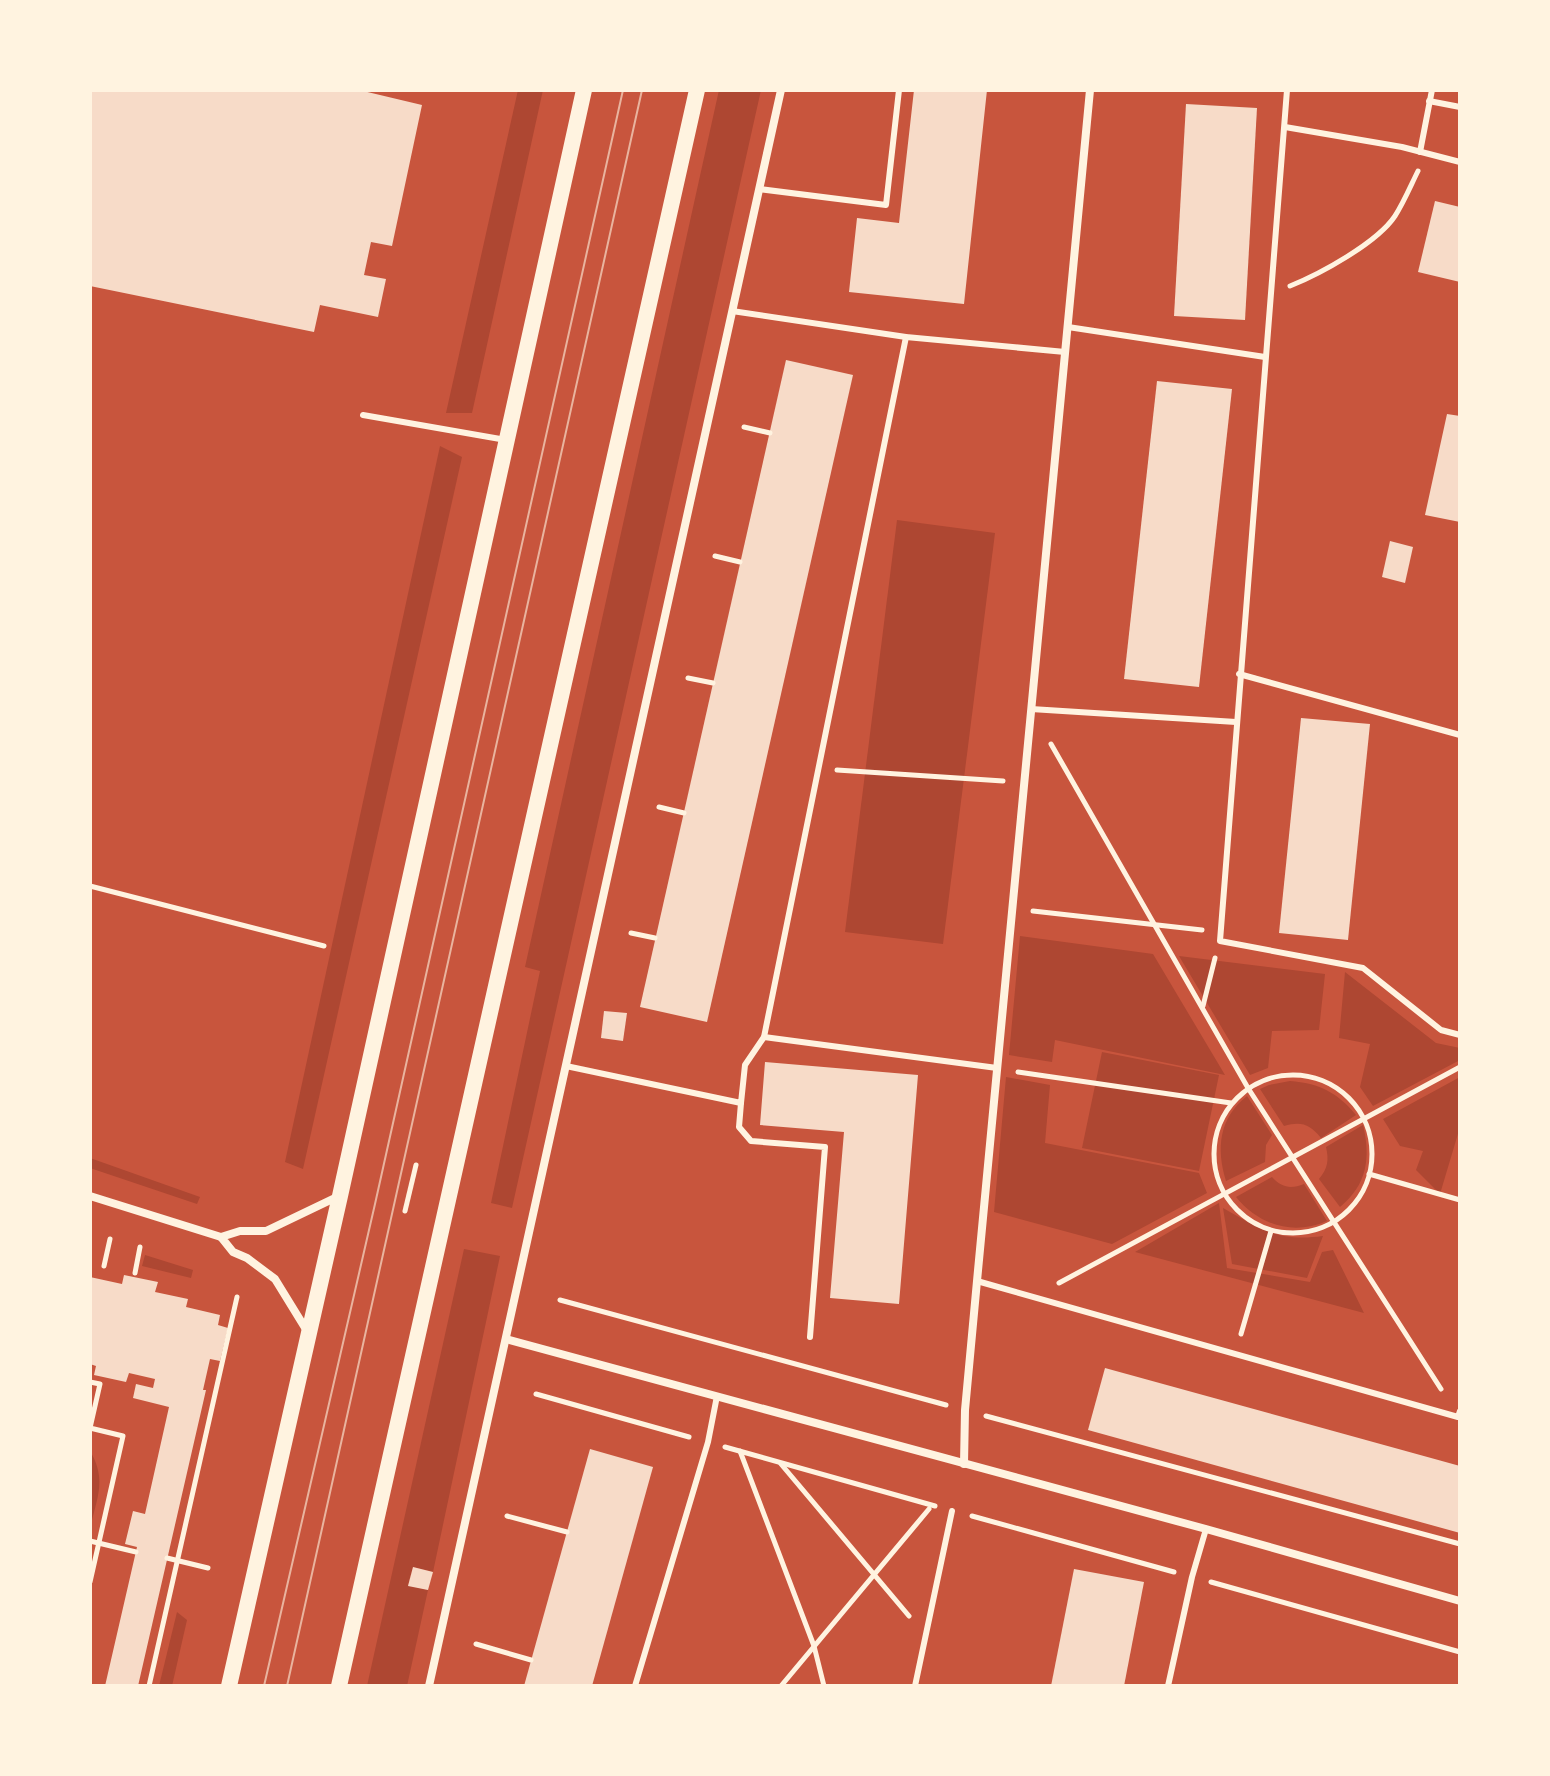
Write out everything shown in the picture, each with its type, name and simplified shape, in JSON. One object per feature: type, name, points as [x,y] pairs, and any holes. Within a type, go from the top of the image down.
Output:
[{"type":"main road","points":[[229,1686],[584,90]]},
{"type":"main road","points":[[339,1686],[697,90]]},
{"type":"street","points":[[429,1686],[781,90]]},
{"type":"street","points":[[964,1464],[965,1410],[1090,90]]},
{"type":"street","points":[[90,1196],[221,1237],[233,1252],[275,1279],[308,1332]]},
{"type":"street","points":[[221,1237],[240,1231],[266,1231],[340,1196]]},
{"type":"street","points":[[506,1339],[1460,1601]]},
{"type":"lane","points":[[759,189],[886,205],[899,90]]},
{"type":"lane","points":[[1287,90],[1220,941],[1363,968],[1441,1030],[1460,1035]]},
{"type":"lane","points":[[1423,152],[1432,90]]},
{"type":"lane","points":[[1429,101],[1460,107]]},
{"type":"lane","points":[[1285,127],[1423,152],[1460,162]]},
{"type":"lane","points":[[732,311],[906,337],[1065,352]]},
{"type":"lane","points":[[1068,327],[1265,357]]},
{"type":"lane","points":[[810,1337],[825,1147],[751,1141],[739,1127],[741,1103],[745,1065],[764,1037],[906,337]]},
{"type":"lane","points":[[363,415],[506,440]]},
{"type":"lane","points":[[1239,674],[1460,735]]},
{"type":"lane","points":[[1031,709],[1236,722]]},
{"type":"lane","points":[[764,1037],[997,1068]]},
{"type":"lane","points":[[566,1066],[741,1103]]},
{"type":"lane","points":[[977,1281],[1459,1414]]},
{"type":"lane","points":[[635,1686],[708,1442],[717,1396]]},
{"type":"lane","points":[[915,1686],[952,1511]]},
{"type":"lane","points":[[1168,1686],[1206,1529]]},
{"type":"path","points":[[1271,293],[1320,274],[1365,244],[1394,218],[1423,152]]},
{"type":"path","points":[[744,427],[770,433]]},
{"type":"path","points":[[715,556],[740,562]]},
{"type":"path","points":[[688,678],[713,683]]},
{"type":"path","points":[[1031,709],[1248,1088],[1459,1414]]},
{"type":"path","points":[[818,769],[1024,783]]},
{"type":"path","points":[[659,807],[684,813]]},
{"type":"path","points":[[90,886],[324,946]]},
{"type":"path","points":[[1012,909],[1221,932]]},
{"type":"path","points":[[631,933],[655,938]]},
{"type":"path","points":[[1203,1007],[1220,941]]},
{"type":"path","points":[[1034,1296],[1460,1067]]},
{"type":"path","points":[[997,1068],[1231,1103]]},
{"type":"path","points":[[1280,1075],[1316,1077],[1344,1092],[1365,1118],[1373,1153],[1366,1187],[1334,1222],[1302,1233],[1271,1231],[1243,1216],[1224,1194],[1213,1157],[1219,1122],[1231,1103],[1248,1088],[1280,1075]]},
{"type":"path","points":[[405,1211],[416,1165]]},
{"type":"path","points":[[1369,1174],[1460,1200]]},
{"type":"path","points":[[1235,1354],[1271,1231]]},
{"type":"path","points":[[104,1266],[110,1239]]},
{"type":"path","points":[[135,1273],[140,1247]]},
{"type":"path","points":[[149,1686],[237,1297]]},
{"type":"path","points":[[560,1300],[1460,1544]]},
{"type":"path","points":[[90,1382],[100,1384],[90,1428],[123,1436],[90,1582]]},
{"type":"path","points":[[536,1394],[1460,1652]]},
{"type":"path","points":[[740,1451],[814,1646],[824,1686]]},
{"type":"path","points":[[779,1462],[925,1634]]},
{"type":"path","points":[[781,1686],[933,1505]]},
{"type":"path","points":[[507,1516],[567,1532]]},
{"type":"path","points":[[90,1541],[136,1552]]},
{"type":"path","points":[[167,1558],[208,1568]]},
{"type":"path","points":[[476,1644],[531,1660]]},
{"type":"shaded area","points":[[518,90],[543,90],[472,413],[446,413]]},
{"type":"shaded area","points":[[719,90],[761,90],[512,1208],[491,1203],[540,971],[525,967]]},
{"type":"shaded area","points":[[440,446],[462,457],[303,1169],[285,1162]]},
{"type":"shaded area","points":[[897,520],[995,533],[943,944],[845,932]]},
{"type":"shaded area","points":[[1020,936],[1153,954],[1225,1075],[1055,1040],[1052,1062],[1009,1055]]},
{"type":"shaded area","points":[[1179,956],[1325,974],[1319,1030],[1272,1031],[1268,1068],[1250,1075]]},
{"type":"shaded area","points":[[1345,972],[1436,1043],[1460,1048],[1460,1060],[1373,1106],[1360,1087],[1370,1044],[1339,1038]]},
{"type":"shaded area","points":[[1102,1052],[1219,1075],[1199,1171],[1082,1148]]},
{"type":"shaded area","points":[[1006,1077],[1050,1085],[1045,1143],[1199,1173],[1207,1193],[1112,1244],[994,1212]]},
{"type":"shaded area","points":[[1460,1077],[1460,1127],[1440,1194],[1416,1170],[1423,1151],[1400,1146],[1383,1119]]},
{"type":"shaded area","points":[[1290,1081],[1327,1090],[1356,1115],[1321,1138],[1305,1125],[1284,1126],[1260,1089]]},
{"type":"shaded area","points":[[1247,1096],[1272,1135],[1266,1145],[1265,1162],[1226,1181],[1221,1157],[1222,1134],[1230,1114]]},
{"type":"shaded area","points":[[1363,1125],[1367,1149],[1365,1170],[1356,1190],[1340,1207],[1319,1179],[1327,1164],[1326,1147]]},
{"type":"shaded area","points":[[90,1158],[200,1197],[197,1204],[90,1168]]},
{"type":"shaded area","points":[[1272,1177],[1287,1186],[1304,1184],[1327,1221],[1302,1228],[1277,1225],[1255,1215],[1236,1197]]},
{"type":"shaded area","points":[[1219,1203],[1227,1268],[1310,1282],[1322,1252],[1333,1250],[1364,1313],[1135,1252]]},
{"type":"shaded area","points":[[1223,1208],[1270,1232],[1294,1237],[1323,1236],[1307,1278],[1232,1264]]},
{"type":"shaded area","points":[[464,1249],[500,1256],[433,1572],[413,1567],[408,1585],[428,1590],[407,1686],[367,1686]]},
{"type":"shaded area","points":[[145,1255],[193,1270],[191,1278],[142,1266]]},
{"type":"shaded area","points":[[90,1451],[99,1480],[90,1528]]},
{"type":"shaded area","points":[[177,1612],[187,1620],[172,1686],[159,1686]]},
{"type":"building","points":[[90,90],[359,90],[422,105],[392,246],[371,242],[364,275],[386,279],[378,317],[320,305],[314,332],[90,286]]},
{"type":"building","points":[[914,90],[987,90],[964,304],[849,292],[857,218],[899,223]]},
{"type":"building","points":[[1186,104],[1257,108],[1245,320],[1174,316]]},
{"type":"building","points":[[1435,201],[1460,207],[1460,282],[1418,272]]},
{"type":"building","points":[[786,360],[853,375],[707,1022],[640,1007]]},
{"type":"building","points":[[1157,381],[1232,389],[1199,687],[1124,679]]},
{"type":"building","points":[[1447,414],[1460,416],[1460,522],[1425,515]]},
{"type":"building","points":[[1390,541],[1413,547],[1405,583],[1382,577]]},
{"type":"building","points":[[1301,718],[1370,724],[1348,940],[1279,933]]},
{"type":"building","points":[[604,1011],[627,1013],[623,1041],[601,1038]]},
{"type":"building","points":[[765,1062],[918,1075],[899,1304],[830,1298],[844,1132],[760,1125]]},
{"type":"building","points":[[124,1275],[158,1282],[155,1292],[188,1299],[186,1307],[220,1315],[218,1325],[228,1328],[220,1361],[210,1359],[203,1390],[206,1390],[138,1686],[105,1686],[137,1547],[125,1544],[133,1511],[145,1514],[169,1407],[133,1398],[136,1384],[153,1388],[155,1379],[129,1373],[126,1382],[94,1375],[96,1366],[90,1364],[90,1277],[122,1284]]},
{"type":"building","points":[[1105,1368],[1460,1466],[1460,1533],[1088,1430]]},
{"type":"building","points":[[590,1449],[653,1467],[592,1686],[524,1686]]},
{"type":"building","points":[[413,1567],[433,1572],[428,1590],[408,1586]]},
{"type":"building","points":[[1074,1569],[1144,1582],[1124,1686],[1051,1686]]},
{"type":"tram line","points":[[264,1686],[375,1204],[623,90]]},
{"type":"tram line","points":[[287,1686],[642,90]]}]
